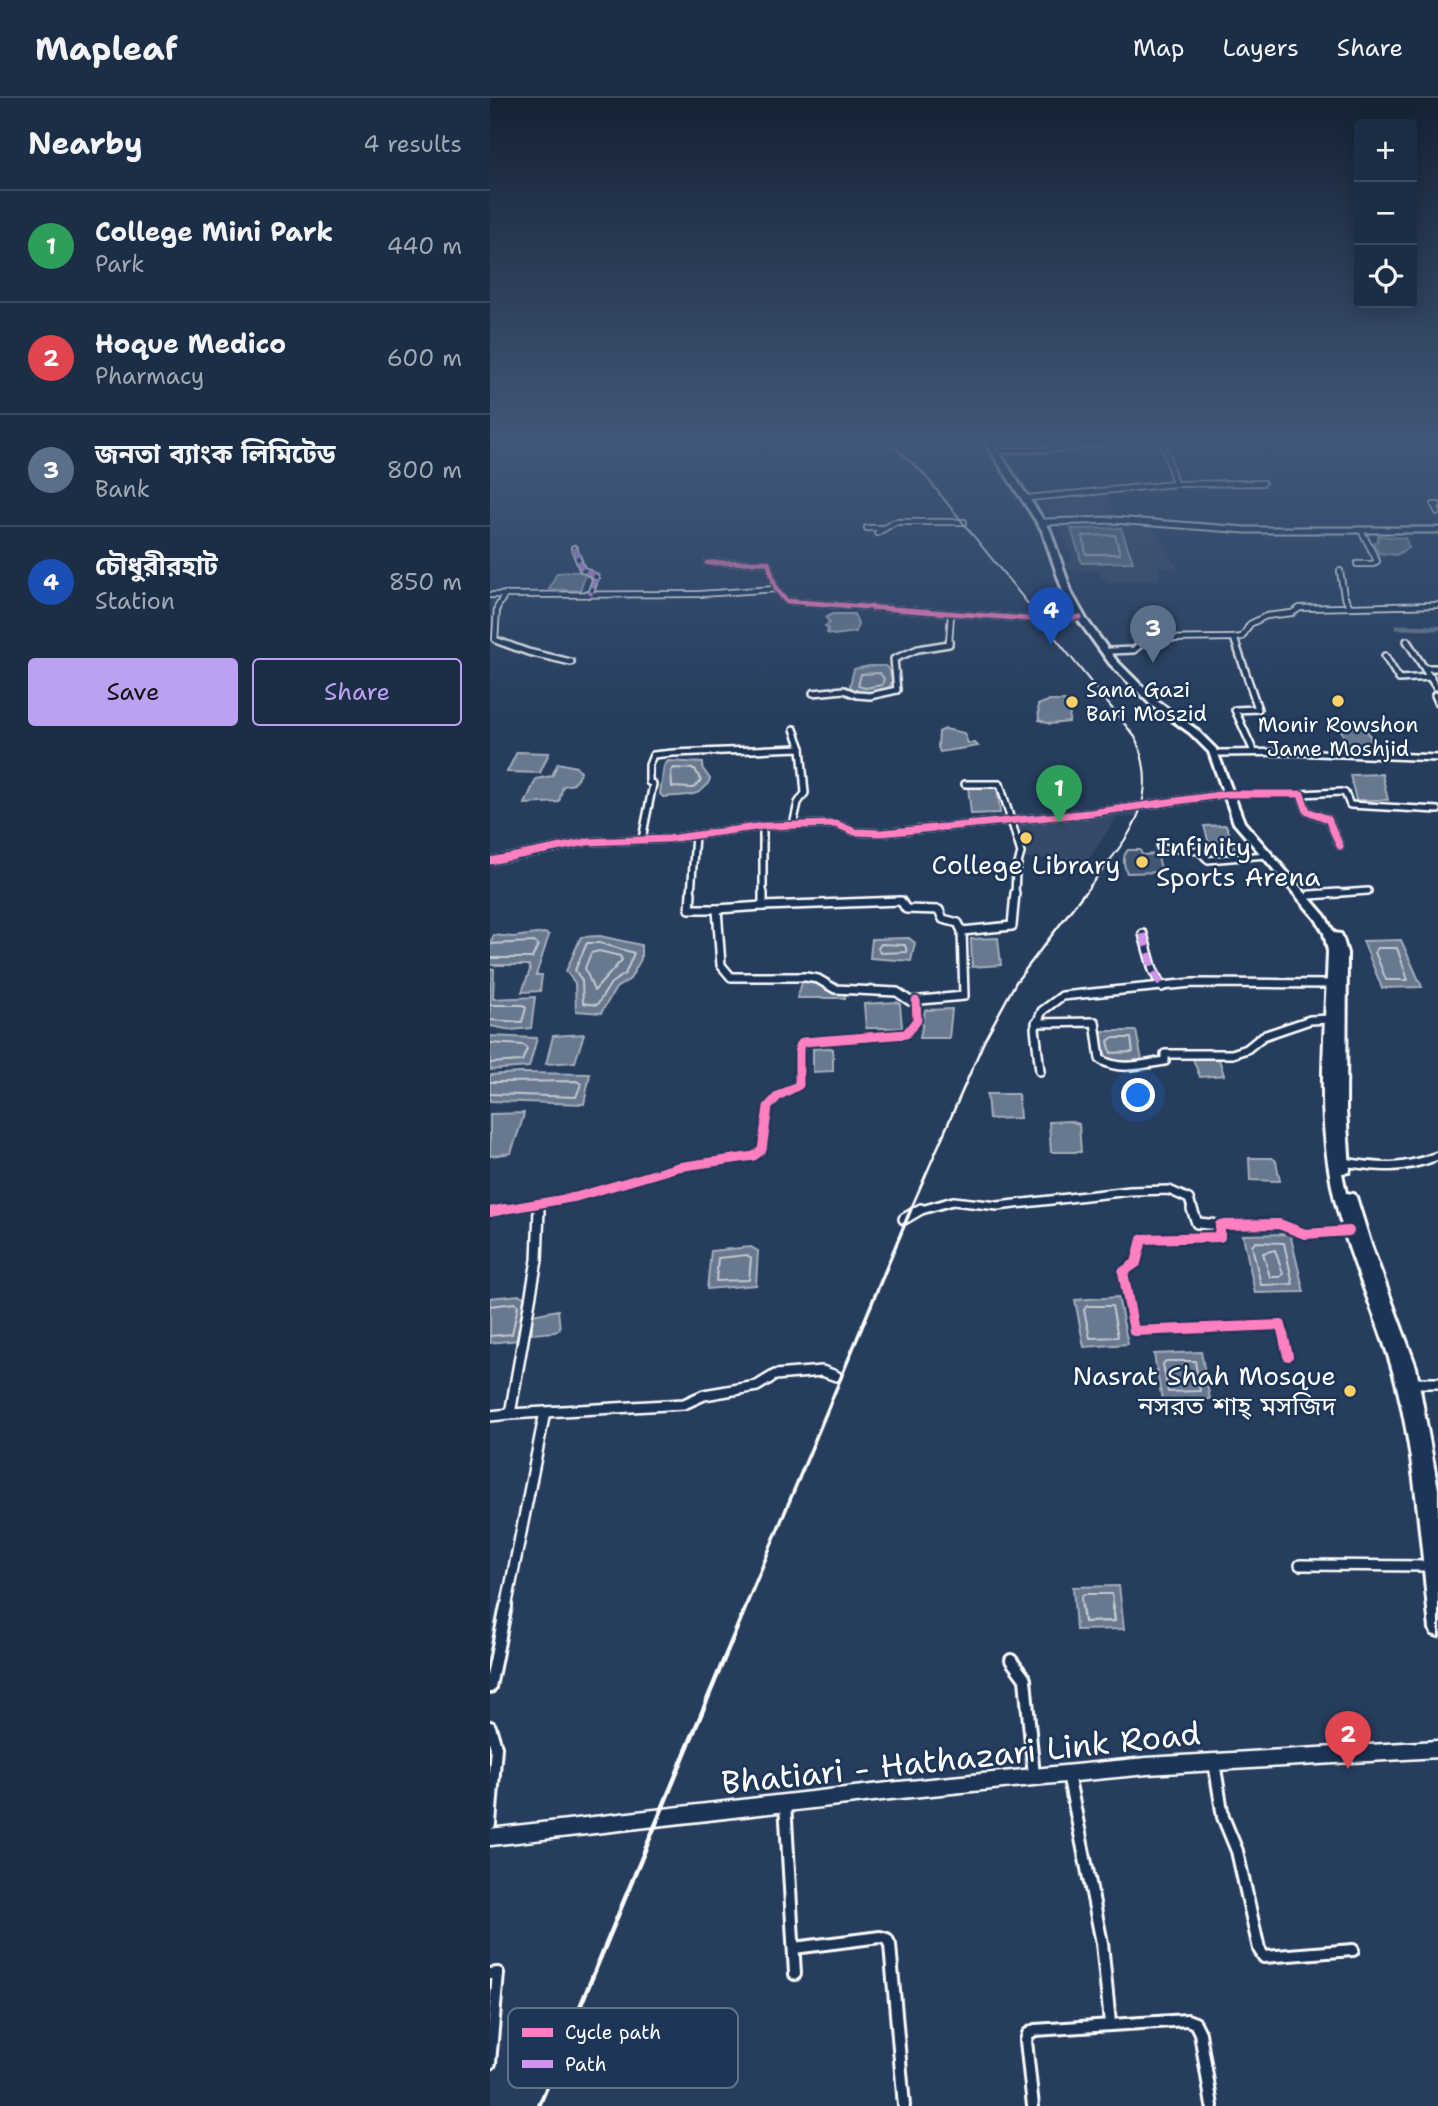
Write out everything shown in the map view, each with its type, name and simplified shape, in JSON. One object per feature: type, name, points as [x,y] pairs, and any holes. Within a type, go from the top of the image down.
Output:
[{"type":"highway","points":[[1048,535],[1068,594],[1080,617],[1121,670],[1154,703],[1193,731],[1213,751],[1239,823],[1332,933]]},
{"type":"highway","points":[[1050,535],[1077,603],[1110,651],[1144,688],[1208,740],[1219,753],[1229,794],[1253,832],[1328,918],[1337,984],[1342,1162],[1360,1234],[1413,1383],[1438,1534]]},
{"type":"highway","points":[[1337,984],[1330,1019],[1333,1145],[1339,1191],[1349,1231],[1403,1382],[1418,1463],[1438,1629]]},
{"type":"main road","name":"Bhatiari - Hathazari Link Road","points":[[490,1837],[785,1802],[1034,1777],[1214,1761],[1438,1749]]},
{"type":"street","points":[[1357,564],[1373,564],[1377,561],[1363,535]]},
{"type":"street","points":[[574,548],[582,569],[596,577],[590,595]]},
{"type":"street","points":[[706,563],[768,562],[776,589],[786,601],[1042,620],[1080,617]]},
{"type":"street","points":[[1340,571],[1344,596],[1350,607]]},
{"type":"street","points":[[490,595],[699,594],[776,589]]},
{"type":"street","points":[[505,594],[497,608],[495,640],[571,662]]},
{"type":"street","points":[[1110,651],[1134,650],[1140,642],[1153,639],[1242,637],[1250,624],[1266,617],[1293,613],[1300,608],[1438,605]]},
{"type":"street","points":[[813,693],[844,690],[860,697],[897,690],[894,659],[918,649],[949,645],[951,614]]},
{"type":"street","points":[[1234,638],[1258,709],[1235,710],[1254,752]]},
{"type":"street","points":[[1407,641],[1436,687]]},
{"type":"street","points":[[1385,656],[1398,679],[1431,677]]},
{"type":"street","points":[[1425,668],[1438,667]]},
{"type":"street","points":[[793,825],[799,803],[805,793],[801,748],[794,729]]},
{"type":"street","points":[[642,839],[651,803],[653,784],[649,782],[649,765],[653,755],[801,748]]},
{"type":"street","points":[[1219,753],[1438,758]]},
{"type":"street","points":[[962,931],[1012,926],[1016,905],[1013,879],[1016,862],[1021,853],[1000,784],[965,784]]},
{"type":"street","points":[[490,861],[587,842],[695,835],[763,825],[836,824],[855,832],[874,834],[1010,821],[1229,794],[1341,792],[1345,793],[1350,804],[1438,810]]},
{"type":"street","points":[[1301,794],[1307,811],[1328,819],[1340,846]]},
{"type":"street","points":[[763,825],[761,850],[764,906]]},
{"type":"street","points":[[695,835],[690,909],[901,901],[906,909],[939,911],[943,919],[958,922],[962,931],[964,996],[910,1001],[897,992],[835,989],[818,979],[806,977],[731,976],[721,965],[717,909]]},
{"type":"street","points":[[1160,847],[1199,851],[1208,860],[1266,855]]},
{"type":"street","points":[[1310,895],[1368,891]]},
{"type":"street","points":[[1143,934],[1153,970],[1161,987]]},
{"type":"street","points":[[1040,1071],[1035,1038],[1036,1023],[1042,1011],[1062,996],[1208,982],[1337,984]]},
{"type":"street","points":[[490,1212],[576,1197],[699,1162],[754,1156],[762,1150],[765,1142],[763,1121],[771,1103],[776,1096],[796,1089],[799,1085],[799,1046],[803,1042],[906,1034],[914,1030],[916,1025],[916,1001]]},
{"type":"street","points":[[1036,1023],[1095,1022],[1100,1059],[1104,1064],[1120,1066],[1165,1061],[1165,1054],[1232,1054],[1247,1049],[1264,1036],[1310,1020],[1330,1019]]},
{"type":"street","points":[[1342,1162],[1386,1168],[1410,1166],[1438,1156]]},
{"type":"street","points":[[904,1219],[923,1208],[953,1201],[998,1206],[1170,1189],[1189,1199],[1197,1223],[1279,1224],[1305,1234],[1349,1231]]},
{"type":"street","points":[[510,1414],[537,1260],[539,1204]]},
{"type":"street","points":[[1220,1225],[1220,1237],[1142,1239],[1136,1263],[1123,1272],[1132,1330],[1281,1325],[1288,1356]]},
{"type":"street","points":[[490,1416],[684,1404],[704,1395],[757,1385],[775,1375],[822,1371],[836,1376]]},
{"type":"street","points":[[1413,1383],[1438,1382]]},
{"type":"street","points":[[490,1687],[545,1412]]},
{"type":"street","points":[[1300,1565],[1430,1566]]},
{"type":"street","points":[[1011,1660],[1025,1679],[1034,1777]]},
{"type":"street","points":[[490,1727],[496,1747],[490,1824]]},
{"type":"street","points":[[1214,1761],[1223,1817],[1237,1851],[1259,1949],[1264,1957],[1353,1950]]},
{"type":"street","points":[[1068,1774],[1102,1943],[1110,2023]]},
{"type":"street","points":[[785,1802],[795,1974]]},
{"type":"street","points":[[794,1948],[880,1937],[887,1939],[890,1945],[904,2106]]},
{"type":"street","points":[[490,1974],[498,1973],[490,2063]]},
{"type":"street","points":[[1033,2106],[1026,2041],[1028,2034],[1035,2030],[1187,2020],[1195,2023],[1200,2033],[1212,2106]]},
{"type":"shaded area","points":[[1062,535],[1156,535],[1179,571],[1160,566],[1160,580],[1110,582],[1100,577],[1099,571],[1070,570],[1066,564],[1073,560]]},
{"type":"shaded area","points":[[1139,808],[1135,817],[1116,818],[1089,859],[1023,859],[1016,823]]},
{"type":"shaded area","name":"Infinity Sports Arena","points":[[1128,850],[1140,850],[1142,855],[1157,854],[1162,872],[1127,873],[1124,858]]},
{"type":"water","points":[[1073,535],[1123,535],[1133,562],[1082,563]]},
{"type":"water","points":[[1378,536],[1405,538],[1409,548],[1396,555],[1379,553],[1373,543],[1378,541]]},
{"type":"water","points":[[586,571],[580,591],[549,589],[557,573]]},
{"type":"water","points":[[832,614],[854,614],[858,623],[856,632],[834,635],[827,633],[825,626],[830,623],[826,618]]},
{"type":"water","points":[[885,666],[889,669],[892,680],[888,691],[866,695],[853,692],[850,685],[854,669]]},
{"type":"water","points":[[1048,701],[1065,701],[1070,711],[1069,722],[1050,724],[1039,720],[1038,705]]},
{"type":"water","points":[[1339,725],[1366,726],[1374,747],[1348,747]]},
{"type":"water","points":[[945,729],[964,733],[968,743],[978,746],[940,752],[939,732]]},
{"type":"water","points":[[517,752],[549,753],[540,773],[507,772]]},
{"type":"water","points":[[668,761],[703,763],[703,769],[710,779],[697,793],[663,797],[660,794],[664,766]]},
{"type":"water","points":[[558,763],[576,767],[581,771],[574,784],[563,786],[559,802],[525,804],[536,779],[552,776]]},
{"type":"water","points":[[1382,774],[1388,800],[1356,800],[1350,775]]},
{"type":"water","points":[[997,785],[1000,813],[971,814],[968,786]]},
{"type":"water","points":[[1226,825],[1236,849],[1211,850],[1204,826]]},
{"type":"water","points":[[544,933],[549,935],[536,975],[542,975],[540,991],[522,992],[530,970],[529,965],[490,965],[490,943],[494,935],[513,937]]},
{"type":"water","points":[[600,936],[641,945],[641,959],[630,979],[616,988],[601,1013],[576,1011],[575,983],[566,971],[581,937]]},
{"type":"water","points":[[909,938],[915,943],[911,961],[870,958],[872,939]]},
{"type":"water","points":[[998,938],[1001,965],[972,967],[971,939]]},
{"type":"water","points":[[1401,940],[1422,987],[1382,988],[1363,941]]},
{"type":"water","points":[[490,969],[494,969],[493,999],[535,997],[531,1028],[511,1030],[490,1026]]},
{"type":"water","points":[[803,980],[823,984],[829,990],[845,992],[845,998],[797,998]]},
{"type":"water","points":[[864,1004],[900,1004],[902,1028],[866,1028]]},
{"type":"water","points":[[952,1009],[949,1038],[920,1038],[925,1010]]},
{"type":"water","points":[[1103,1031],[1136,1031],[1142,1060],[1111,1060],[1104,1052],[1101,1034]]},
{"type":"water","points":[[584,1034],[575,1062],[546,1064],[553,1036]]},
{"type":"water","points":[[490,1036],[537,1038],[529,1067],[490,1070]]},
{"type":"water","points":[[813,1049],[833,1049],[833,1071],[813,1072]]},
{"type":"water","points":[[1196,1056],[1218,1056],[1224,1075],[1200,1077],[1193,1059]]},
{"type":"water","points":[[590,1074],[584,1104],[490,1101],[490,1075]]},
{"type":"water","points":[[987,1094],[1018,1094],[1020,1118],[989,1119]]},
{"type":"water","points":[[524,1113],[511,1153],[490,1156],[490,1114]]},
{"type":"water","points":[[1070,1121],[1079,1124],[1081,1152],[1051,1152],[1049,1122]]},
{"type":"water","points":[[1249,1158],[1272,1158],[1276,1161],[1280,1181],[1250,1180]]},
{"type":"water","points":[[1290,1234],[1304,1292],[1255,1293],[1243,1235]]},
{"type":"water","points":[[751,1247],[758,1251],[756,1285],[707,1289],[711,1251]]},
{"type":"water","points":[[520,1295],[527,1299],[519,1340],[490,1343],[490,1298]]},
{"type":"water","points":[[1118,1297],[1128,1344],[1084,1347],[1075,1300]]},
{"type":"water","points":[[558,1310],[560,1329],[532,1334],[532,1315]]},
{"type":"water","points":[[1201,1352],[1210,1399],[1162,1400],[1154,1354]]},
{"type":"water","points":[[1119,1586],[1124,1629],[1076,1630],[1073,1587]]},
{"type":"waterway","points":[[1397,627],[1438,628]]},
{"type":"railway","points":[[973,535],[1135,737],[1143,761],[1145,783],[1142,804],[1135,822],[1125,840],[1083,895]]},
{"type":"railway","points":[[910,1211],[985,1039],[1016,982],[1084,893]]},
{"type":"railway","points":[[745,1608],[911,1209]]},
{"type":"railway","points":[[580,2008],[746,1606]]},
{"type":"railway","points":[[539,2106],[546,2088]]},
{"type":"marked path","points":[[574,548],[582,569],[596,577],[590,595]]},
{"type":"marked path","points":[[1143,934],[1153,970],[1162,987]]},
{"type":"cycle path","points":[[707,563],[768,562],[776,589],[786,601],[1042,620],[1080,617]]},
{"type":"cycle path","points":[[490,861],[587,842],[668,839],[763,826],[836,824],[855,832],[882,833],[1090,813],[1227,794],[1301,794],[1307,811],[1328,819],[1340,846]]},
{"type":"cycle path","points":[[490,1212],[576,1197],[678,1167],[754,1156],[762,1150],[768,1107],[778,1096],[799,1085],[799,1047],[803,1042],[906,1034],[917,1020],[916,1001]]},
{"type":"cycle path","points":[[1288,1356],[1281,1325],[1134,1331],[1123,1272],[1136,1263],[1142,1239],[1220,1237],[1220,1225],[1279,1224],[1305,1234],[1349,1231]]},
{"type":"place","name":"চৌধুরীরহাট","points":[[1051,645]]},
{"type":"place","name":"জনতা ব্যাংক লিমিটেড","points":[[1153,663]]},
{"type":"place","name":"Monir Rowshon Jame Moshjid","points":[[1338,701]]},
{"type":"place","name":"Sana Gazi Bari Moszid","points":[[1072,702]]},
{"type":"place","name":"College Mini Park","points":[[1059,823]]},
{"type":"place","name":"College Library","points":[[1026,838]]},
{"type":"place","name":"Infinity Sports Arena","points":[[1142,862]]},
{"type":"place","name":"Nasrat Shah Mosque নসরত শাহ্‌ মসজিদ","points":[[1350,1391]]},
{"type":"place","name":"Hoque Medico","points":[[1348,1769]]}]
